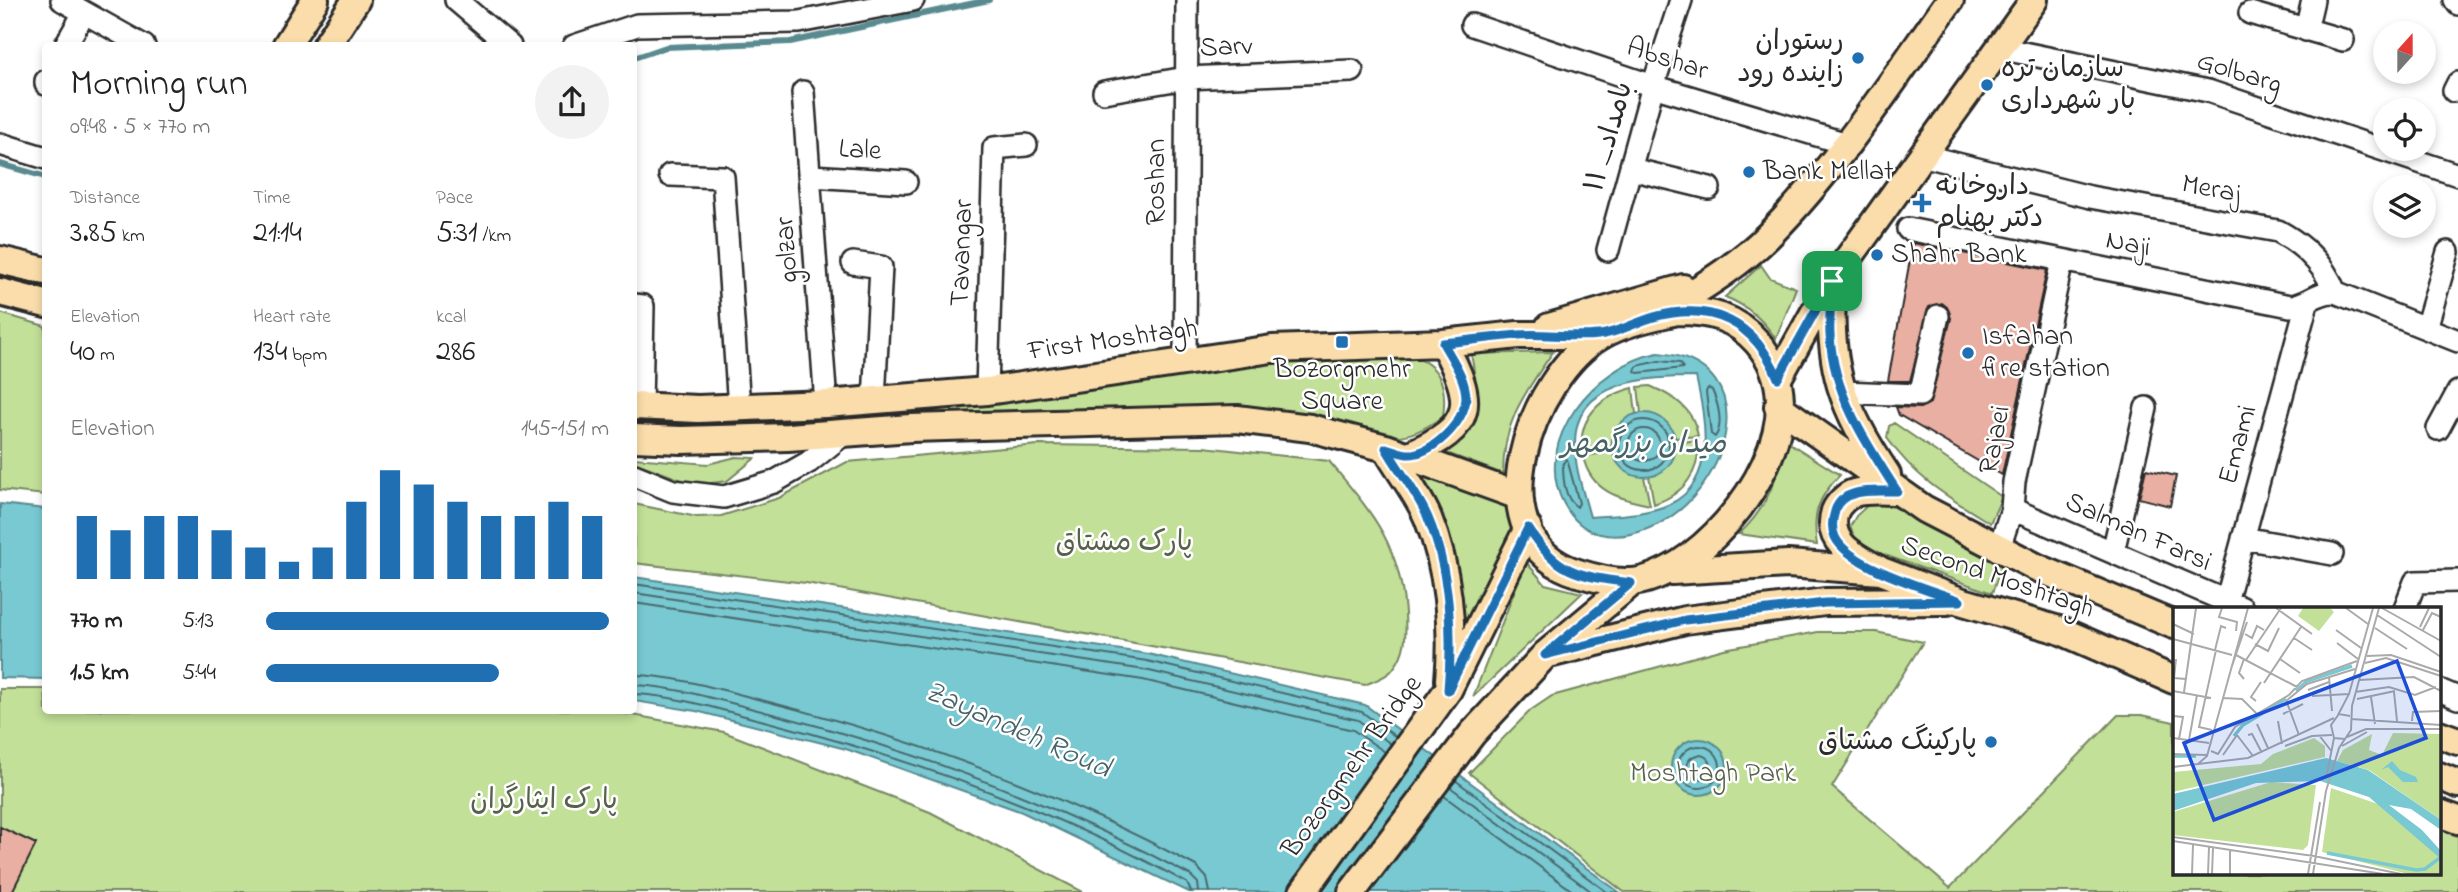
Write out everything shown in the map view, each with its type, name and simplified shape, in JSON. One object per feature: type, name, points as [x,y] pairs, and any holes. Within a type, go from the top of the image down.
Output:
[{"type":"main road","points":[[289,42],[315,0]]},
{"type":"main road","points":[[329,42],[356,0]]},
{"type":"main road","points":[[1654,317],[1717,277],[1769,235],[1847,144],[1950,0]]},
{"type":"main road","points":[[1778,378],[1832,281],[2034,0]]},
{"type":"main road","points":[[0,260],[40,268]]},
{"type":"main road","points":[[1518,335],[1717,277]]},
{"type":"main road","points":[[1832,281],[1830,335],[1841,392],[1867,444],[1897,491],[1853,493],[1837,505],[1831,523],[1835,539],[1851,554],[1881,570]]},
{"type":"main road","points":[[0,292],[42,303]]},
{"type":"main road","points":[[1352,892],[1472,734],[1545,655],[1631,583],[1667,571],[1699,552],[1727,525],[1749,495],[1769,459],[1778,428],[1778,378],[1769,355],[1749,333],[1722,315],[1677,311],[1601,335],[1565,369],[1548,392],[1529,427],[1521,462],[1523,512],[1543,552],[1566,569],[1594,578],[1631,583]]},
{"type":"main road","name":"First Moshtagh","points":[[637,406],[739,408],[826,404],[987,391],[1185,364],[1272,349],[1443,343],[1518,335],[1601,335]]},
{"type":"main road","points":[[1396,451],[1438,442],[1459,422],[1466,398],[1464,388],[1443,343]]},
{"type":"main road","name":"Second Moshtagh","points":[[1778,406],[1924,509],[2036,567],[2173,624]]},
{"type":"main road","points":[[637,438],[681,440],[1094,421],[1237,419],[1310,428],[1396,451],[1523,512]]},
{"type":"main road","points":[[1396,451],[1428,518],[1446,589],[1452,653],[1442,700]]},
{"type":"main road","name":"Bozorgmehr Bridge","points":[[1303,892],[1442,700],[1523,512]]},
{"type":"main road","name":"Second Moshtagh","points":[[1667,571],[1788,564],[1881,570],[1960,601],[2059,630],[2173,679]]},
{"type":"main road","points":[[1545,655],[1698,618],[1825,603],[1960,601]]},
{"type":"main road","points":[[2440,734],[2458,741]]},
{"type":"main road","points":[[2440,776],[2458,784]]},
{"type":"main road","points":[[2440,813],[2458,820]]},
{"type":"street","points":[[62,0],[137,42]]},
{"type":"street","points":[[456,0],[505,42]]},
{"type":"street","points":[[586,42],[637,25],[799,22],[854,6],[913,0]]},
{"type":"street","name":"Roshan","points":[[1185,364],[1187,0]]},
{"type":"street","name":"۱۱ _بامداد","points":[[1608,250],[1653,86],[1681,0]]},
{"type":"street","points":[[1717,277],[1741,271],[1774,244],[1854,152],[1962,0]]},
{"type":"street","points":[[1808,323],[1804,307],[1823,276],[2019,0]]},
{"type":"street","points":[[2306,30],[2313,0]]},
{"type":"street","points":[[67,42],[84,13]]},
{"type":"street","points":[[2250,13],[2343,40]]},
{"type":"street","name":"Abshar","points":[[1472,25],[1653,86],[1847,144]]},
{"type":"street","name":"Golbarg","points":[[1999,48],[2208,92],[2458,175]]},
{"type":"street","name":"Sarv","points":[[1104,92],[1185,78],[1352,71]]},
{"type":"street","name":"golzar","points":[[803,92],[826,404]]},
{"type":"street","points":[[0,144],[42,157]]},
{"type":"street","name":"Tavangar","points":[[987,391],[994,148],[1026,145]]},
{"type":"street","name":"Meraj","points":[[1920,155],[2090,197],[2278,231],[2296,240],[2320,264],[2335,292]]},
{"type":"street","points":[[1631,169],[1709,188]]},
{"type":"street","points":[[670,175],[723,177],[739,408]]},
{"type":"street","name":"Lale","points":[[811,176],[906,182]]},
{"type":"street","name":"Naji","points":[[1908,229],[2290,306],[2307,303],[2325,292],[2335,292]]},
{"type":"street","points":[[2426,328],[2448,252]]},
{"type":"street","name":"Rajaei","points":[[1999,548],[2012,509],[2014,482],[2062,261]]},
{"type":"street","points":[[853,263],[881,267],[874,400]]},
{"type":"street","points":[[2335,292],[2458,341]]},
{"type":"street","name":"Emami","points":[[2234,605],[2243,538],[2307,303]]},
{"type":"street","points":[[637,305],[643,306],[637,406]]},
{"type":"street","points":[[1841,392],[1920,395],[1938,316]]},
{"type":"street","points":[[2438,429],[2458,392]]},
{"type":"street","points":[[2113,552],[2146,408]]},
{"type":"street","points":[[637,476],[673,491],[724,497],[774,482],[809,462],[845,433]]},
{"type":"street","name":"Salman Farsi","points":[[2012,509],[2234,605]]},
{"type":"street","points":[[2243,538],[2332,554]]},
{"type":"street","points":[[2405,607],[2415,582],[2458,581]]},
{"type":"street","points":[[2440,690],[2458,698]]},
{"type":"green space","points":[[1761,265],[1770,278],[1796,288],[1776,339],[1754,314],[1725,297]]},
{"type":"green space","points":[[0,313],[42,325],[42,495],[0,490]]},
{"type":"green space","points":[[1553,352],[1524,395],[1511,423],[1503,474],[1444,452],[1464,429],[1474,407],[1475,383],[1471,354]]},
{"type":"green space","points":[[1403,354],[1425,362],[1438,375],[1442,383],[1444,404],[1443,416],[1427,427],[1401,436],[1376,434],[1330,420],[750,430],[748,415],[1237,365]]},
{"type":"green space","points":[[1650,386],[1681,404],[1692,418],[1698,436],[1675,438],[1663,420],[1641,413],[1638,387]]},
{"type":"green space","points":[[1633,388],[1636,414],[1612,441],[1612,446],[1582,451],[1584,428],[1594,409],[1611,396]]},
{"type":"green space","points":[[1894,423],[2002,497],[1990,523],[1947,495],[1909,465],[1887,438],[1889,426]]},
{"type":"green space","points":[[1783,439],[1840,475],[1826,491],[1818,507],[1815,524],[1817,545],[1739,534],[1757,514],[1770,491],[1779,466]]},
{"type":"green space","points":[[1698,440],[1697,462],[1688,480],[1674,494],[1654,504],[1649,476],[1656,475],[1676,443]]},
{"type":"green space","name":"پارک مشتاق","points":[[1038,445],[1204,447],[1329,461],[1370,513],[1390,548],[1402,588],[1406,628],[1403,649],[1391,672],[1365,685],[806,583],[637,563],[637,505],[697,517],[721,516],[779,498],[847,462]]},
{"type":"green space","points":[[1613,452],[1625,470],[1644,477],[1650,505],[1617,496],[1592,478],[1583,456]]},
{"type":"green space","points":[[736,457],[755,458],[727,481],[695,485],[637,463],[637,458],[708,464]]},
{"type":"green space","points":[[1418,472],[1504,504],[1514,529],[1463,637],[1448,529]]},
{"type":"green space","points":[[1870,503],[1894,507],[2002,566],[1992,593],[1859,546],[1850,527],[1856,516]]},
{"type":"green space","points":[[1526,562],[1545,584],[1582,593],[1473,697]]},
{"type":"green space","name":"Moshtagh Park","points":[[1818,632],[1876,632],[1923,642],[1832,787],[1950,888],[2118,715],[2142,715],[2173,722],[2173,874],[2440,874],[2440,829],[2458,836],[2458,892],[1624,892],[1469,773],[1531,710],[1552,696],[1724,649]]},
{"type":"green space","name":"پارک ایثارگران","points":[[0,689],[42,689],[42,714],[627,714],[724,732],[930,812],[1083,892],[0,892]]},
{"type":"water","points":[[1658,353],[1693,362],[1715,380],[1725,405],[1725,433],[1716,463],[1699,490],[1676,513],[1647,529],[1612,536],[1584,527],[1567,509],[1556,480],[1556,455],[1563,431],[1575,409],[1592,389],[1613,372],[1635,360]],"holes":[[[1696,377],[1704,429],[1702,465],[1696,480],[1685,494],[1670,504],[1631,514],[1590,517],[1575,452],[1578,422],[1587,406],[1601,394],[1618,386],[1657,378]]]},
{"type":"water","name":"میدان بزرگمهر","points":[[1644,413],[1662,419],[1670,427],[1676,445],[1670,463],[1662,471],[1644,477],[1626,471],[1618,463],[1612,445],[1618,427],[1626,419]]},
{"type":"water","points":[[0,504],[42,509],[42,679],[0,678]]},
{"type":"water","name":"Zayandeh Roud","points":[[637,577],[1148,654],[1365,705],[1619,892],[1189,892],[1022,812],[846,749],[696,711],[637,701]]},
{"type":"water","points":[[1699,739],[1710,741],[1719,747],[1725,756],[1725,778],[1719,787],[1710,793],[1699,795],[1688,793],[1679,787],[1673,778],[1671,767],[1673,756],[1679,747],[1688,741]]},
{"type":"building","name":"Isfahan fire station","points":[[1913,243],[2047,270],[2002,475],[1899,415],[1896,407],[1920,408],[1930,403],[1951,318],[1947,307],[1942,303],[1929,307],[1910,381],[1888,381]]},
{"type":"building","points":[[2146,469],[2176,476],[2170,506],[2139,498]]},
{"type":"building","points":[[0,827],[36,844],[12,892],[0,892]]},
{"type":"waterway","points":[[637,57],[666,47],[790,42],[989,0]]},
{"type":"waterway","points":[[0,164],[42,176]]},
{"type":"place","name":"رستوران زاینده رود","points":[[1858,58]]},
{"type":"place","name":"سازمان تره بار شهرداری","points":[[1987,85]]},
{"type":"place","name":"Bank Mellat","points":[[1749,172]]},
{"type":"place","name":"داروخانه دکتر بهنام","points":[[1922,203]]},
{"type":"place","name":"Shahr Bank","points":[[1877,255]]},
{"type":"place","name":"Bozorgmehr Square","points":[[1342,342]]},
{"type":"place","name":"Isfahan fire station","points":[[1968,353]]},
{"type":"place","name":"پارکینگ مشتاق","points":[[1991,742]]},
{"type":"route","points":[[1832,281],[1830,335],[1841,392],[1867,444],[1897,491],[1853,493],[1837,505],[1831,523],[1835,539],[1851,554],[1881,570],[1960,601],[1825,603],[1685,620],[1545,655],[1631,583],[1594,578],[1566,569],[1543,552],[1528,528],[1448,690],[1452,653],[1446,589],[1432,533],[1428,518],[1386,448],[1409,455],[1438,442],[1459,422],[1466,398],[1462,377],[1443,343],[1518,335],[1601,335],[1632,323],[1677,311],[1701,311],[1722,315],[1749,333],[1769,355],[1778,378],[1832,281]]}]
